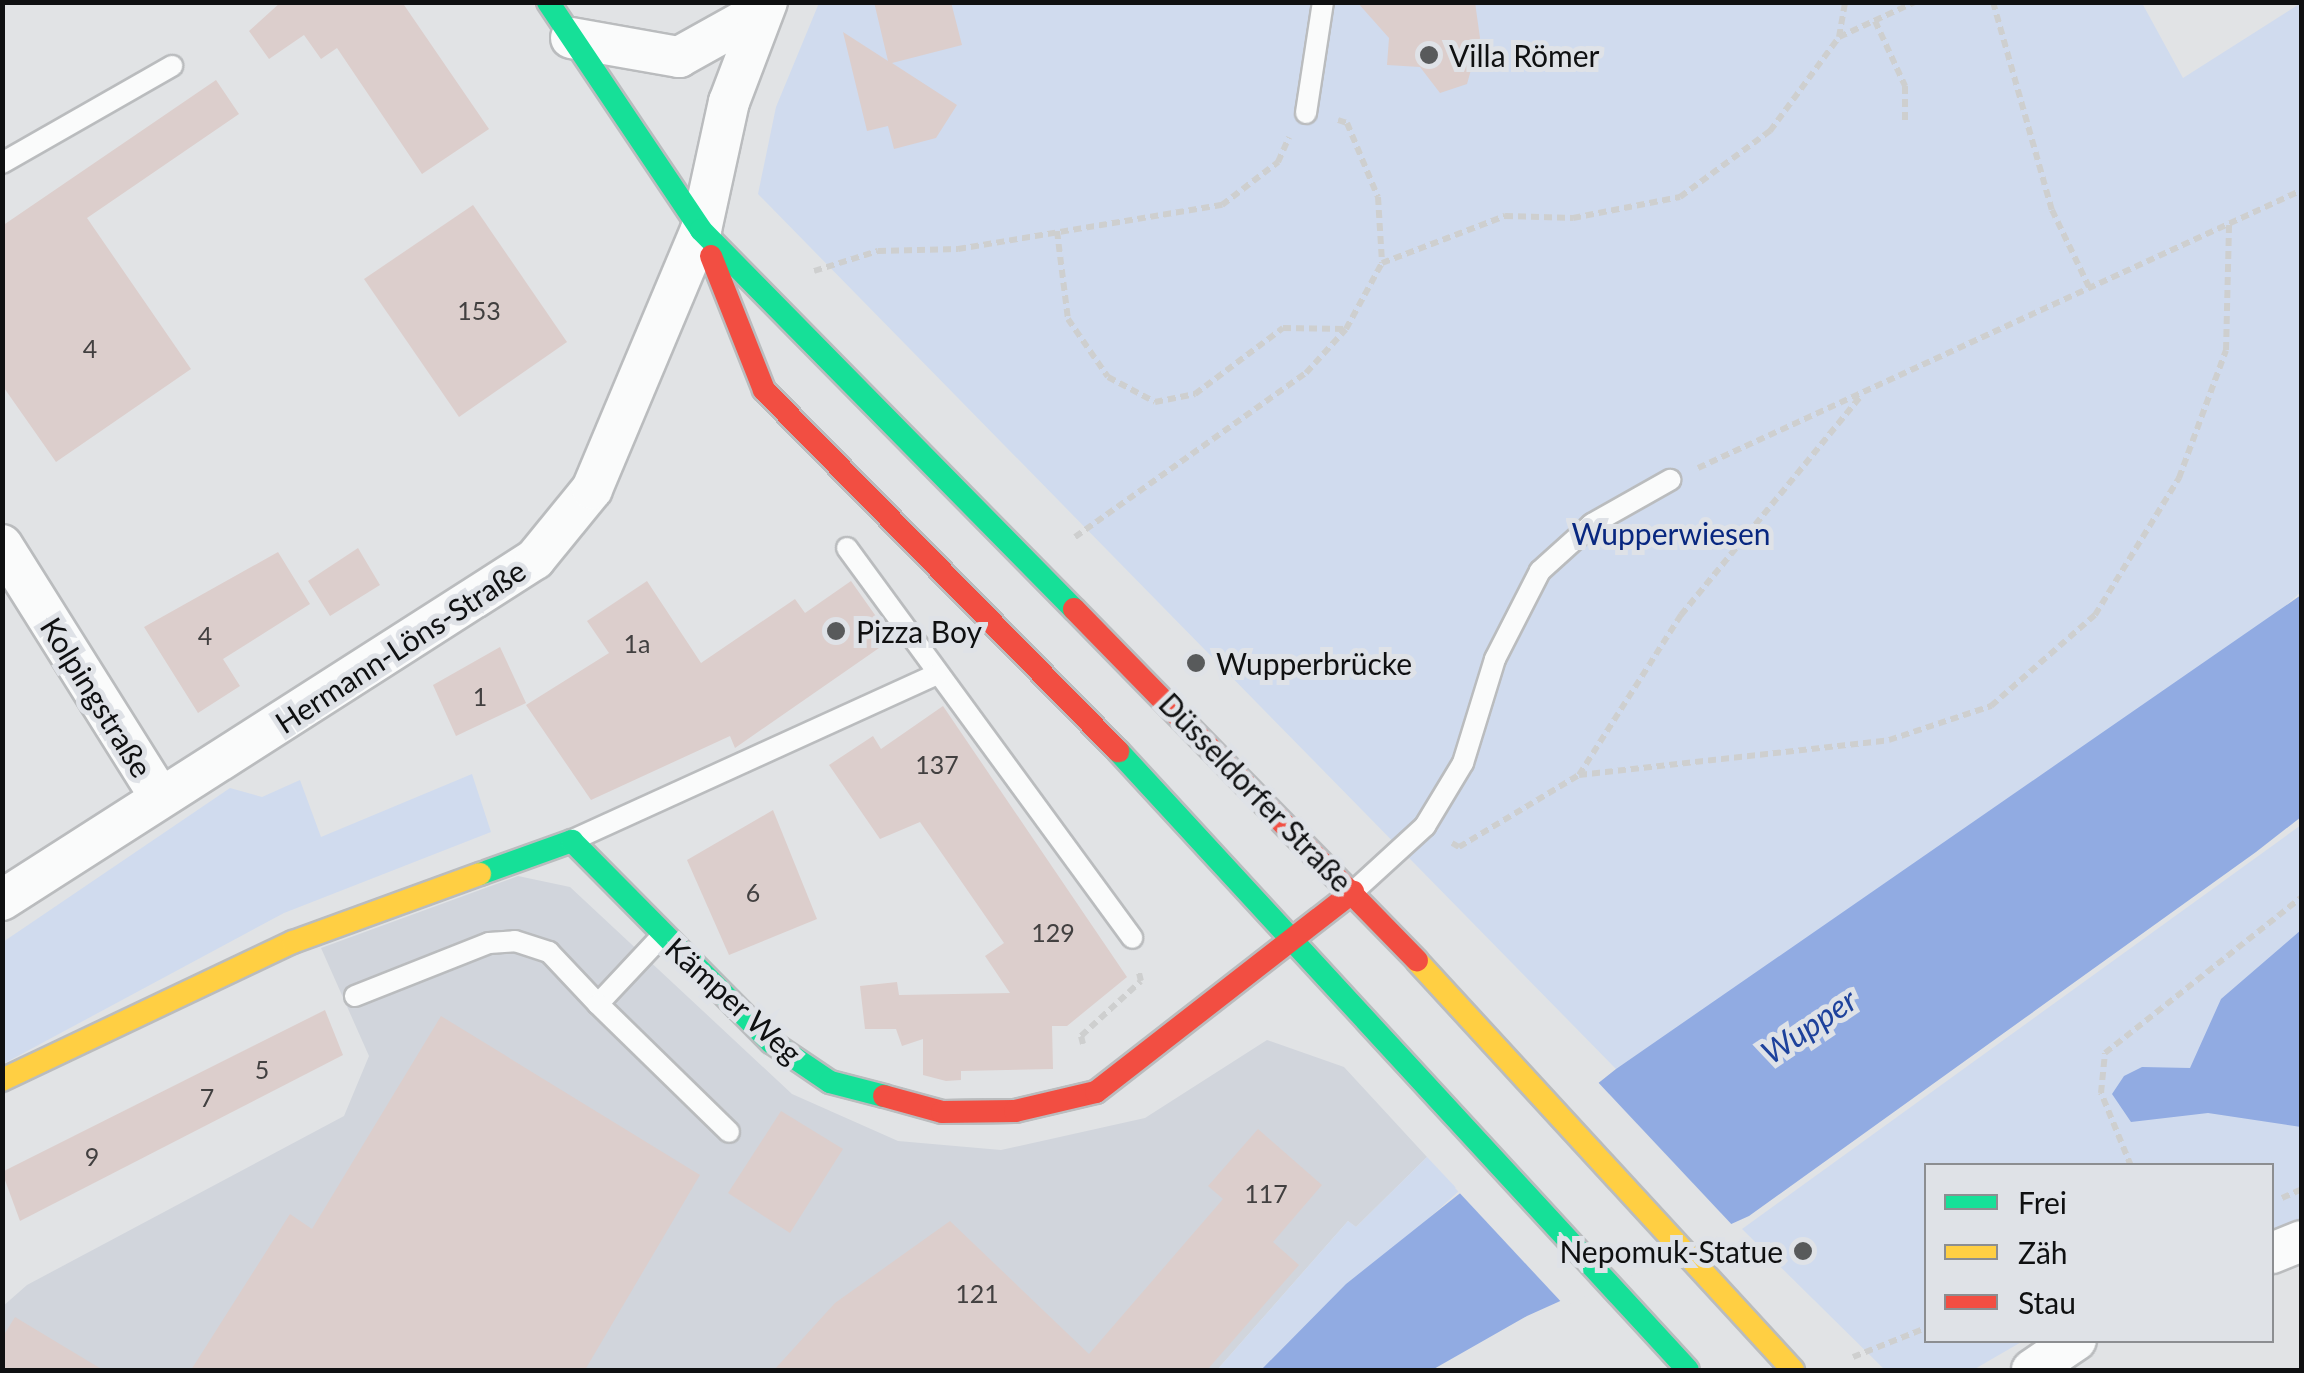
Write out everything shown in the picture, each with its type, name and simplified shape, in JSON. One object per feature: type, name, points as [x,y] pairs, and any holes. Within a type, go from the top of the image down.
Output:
[{"type":"main road","name":"Düsseldorfer Straße","points":[[548,2],[701,230],[1026,569],[1353,892],[1793,1370]]},
{"type":"main road","name":"Düsseldorfer Straße","points":[[701,230],[764,390],[993,615],[1466,1124],[1681,1363]]},
{"type":"main road","name":"Kämper Weg","points":[[572,841],[771,1042],[845,1087],[942,1112],[1015,1112],[1096,1092],[1353,892]]},
{"type":"main road","points":[[2,1080],[292,942],[572,841]]},
{"type":"street","points":[[572,38],[679,57],[764,7]]},
{"type":"street","name":"Hermann-Löns-Straße","points":[[2,900],[535,559],[592,490],[701,230],[764,7]]},
{"type":"street","name":"Kolpingstraße","points":[[2,546],[160,798]]},
{"type":"street","points":[[2274,1253],[2302,1241]]},
{"type":"street","points":[[2032,1370],[2072,1343]]},
{"type":"lane","points":[[1306,113],[1323,2]]},
{"type":"lane","points":[[2,163],[172,66]]},
{"type":"lane","points":[[1353,892],[1425,826],[1463,762],[1495,659],[1540,572],[1592,524],[1670,480]]},
{"type":"lane","points":[[847,548],[1132,938]]},
{"type":"lane","points":[[572,841],[937,674]]},
{"type":"lane","points":[[598,1004],[662,935]]},
{"type":"lane","points":[[354,996],[488,943],[515,941],[550,952],[729,1132]]},
{"type":"path","points":[[1840,37],[1845,2]]},
{"type":"path","points":[[1382,263],[1505,216],[1573,218],[1680,197],[1770,130],[1840,37],[1914,2]]},
{"type":"path","points":[[1993,2],[2052,210],[2089,287]]},
{"type":"path","points":[[1874,21],[1905,86],[1905,121]]},
{"type":"path","points":[[757,289],[878,251],[1057,231],[1222,205],[1278,162],[1306,113],[1347,123],[1378,197],[1382,263],[1346,328],[1306,373],[1026,569]]},
{"type":"path","points":[[1670,480],[2302,190]]},
{"type":"path","points":[[1425,826],[1459,847],[1579,775],[1868,736],[1889,740],[1991,706],[2095,615],[2179,478],[2226,350],[2230,225]]},
{"type":"path","points":[[1057,231],[1068,319],[1108,377],[1155,402],[1195,394],[1284,328],[1346,328]]},
{"type":"path","points":[[1579,775],[1681,615],[1863,394]]},
{"type":"path","points":[[2131,1163],[2101,1093],[2105,1054],[2302,896]]},
{"type":"path","points":[[1096,1092],[1081,1036],[1140,981],[1132,938]]},
{"type":"path","points":[[2274,1201],[2302,1190]]},
{"type":"path","points":[[1853,1357],[1924,1329]]},
{"type":"shaded area","points":[[518,876],[570,887],[792,1094],[898,1141],[1001,1150],[1145,1118],[1267,1040],[1344,1067],[1427,1157],[1356,1227],[1348,1221],[1217,1370],[3,1370],[2,1307],[27,1285],[344,1116],[369,1056],[321,948]]},
{"type":"green space","name":"Wupperwiesen","points":[[819,3],[2142,3],[2183,78],[2301,3],[2301,592],[2250,637],[1616,1069],[758,194],[776,107]]},
{"type":"green space","points":[[472,774],[491,832],[284,913],[3,1064],[3,942],[230,788],[262,797],[300,780],[321,837]]},
{"type":"green space","points":[[2301,825],[2301,1219],[2274,1231],[2274,1163],[1924,1163],[1924,1343],[2020,1343],[1973,1370],[1885,1370],[1742,1229]]},
{"type":"green space","points":[[1427,1157],[1459,1191],[1261,1370],[1217,1370],[1348,1221],[1356,1227]]},
{"type":"water","name":"Wupper","points":[[2301,595],[2301,817],[2256,852],[1749,1216],[1527,1316],[1432,1370],[1261,1370],[1346,1284],[1616,1069]]},
{"type":"water","points":[[2301,930],[2301,1127],[2208,1113],[2131,1122],[2112,1094],[2124,1076],[2142,1067],[2190,1068],[2221,999]]},
{"type":"pier","points":[[1595,1079],[1735,1228],[1565,1306],[1455,1188]]},
{"type":"building","points":[[281,2],[402,2],[489,129],[422,174],[337,48],[321,59],[304,35],[269,59],[249,31]]},
{"type":"building","points":[[874,2],[951,2],[962,45],[892,63],[957,105],[936,138],[894,149],[888,126],[867,131],[843,32],[888,61]]},
{"type":"building","name":"Villa Römer","points":[[1357,2],[1475,2],[1480,38],[1467,84],[1440,93],[1420,67],[1387,65],[1389,38]]},
{"type":"building","points":[[216,80],[239,114],[87,218],[191,369],[56,462],[2,385],[2,226]]},
{"type":"building","points":[[473,205],[567,342],[459,417],[364,279]]},
{"type":"building","points":[[358,548],[380,585],[330,616],[308,581]]},
{"type":"building","points":[[278,552],[310,604],[223,659],[240,686],[198,713],[144,627]]},
{"type":"building","points":[[647,581],[701,663],[795,599],[805,613],[851,581],[892,639],[735,748],[730,736],[591,800],[526,705],[609,653],[587,621]]},
{"type":"building","points":[[500,647],[526,703],[456,736],[433,685]]},
{"type":"building","points":[[943,706],[1127,977],[1067,1026],[1052,1026],[1053,1069],[961,1071],[961,1080],[946,1081],[923,1075],[923,1039],[902,1046],[896,1029],[865,1029],[860,986],[897,982],[899,995],[1010,993],[985,956],[1004,943],[920,822],[880,839],[829,765],[873,736],[881,749]]},
{"type":"building","points":[[773,810],[817,919],[729,955],[687,860]]},
{"type":"building","points":[[325,1010],[343,1055],[20,1221],[2,1172]]},
{"type":"building","points":[[441,1016],[700,1175],[585,1370],[191,1370],[290,1214],[312,1229]]},
{"type":"building","points":[[781,1111],[843,1149],[790,1233],[728,1193]]},
{"type":"building","points":[[1258,1129],[1322,1185],[1273,1242],[1299,1265],[1207,1370],[774,1370],[835,1303],[950,1221],[1089,1354],[1223,1199],[1208,1186]]},
{"type":"building","points":[[15,1317],[103,1370],[2,1370],[2,1338]]},
{"type":"traffic: fast","points":[[548,2],[701,230],[1074,609]]},
{"type":"traffic: fast","points":[[1118,751],[1688,1370]]},
{"type":"traffic: fast","points":[[480,874],[572,841],[771,1042],[830,1082],[884,1096]]},
{"type":"traffic: slow","points":[[2,1080],[293,942],[480,874]]},
{"type":"traffic: slow","points":[[1417,961],[1793,1370]]},
{"type":"traffic: jam","points":[[711,256],[764,390],[1118,751]]},
{"type":"traffic: jam","points":[[1074,609],[1417,961]]},
{"type":"traffic: jam","points":[[884,1096],[942,1112],[1015,1111],[1096,1092],[1353,892]]},
{"type":"place","name":"Villa Römer","points":[[1429,55]]},
{"type":"place","name":"Pizza Boy","points":[[836,631]]},
{"type":"place","name":"Wupperbrücke","points":[[1196,663]]},
{"type":"place","name":"Nepomuk-Statue","points":[[1803,1251]]}]
